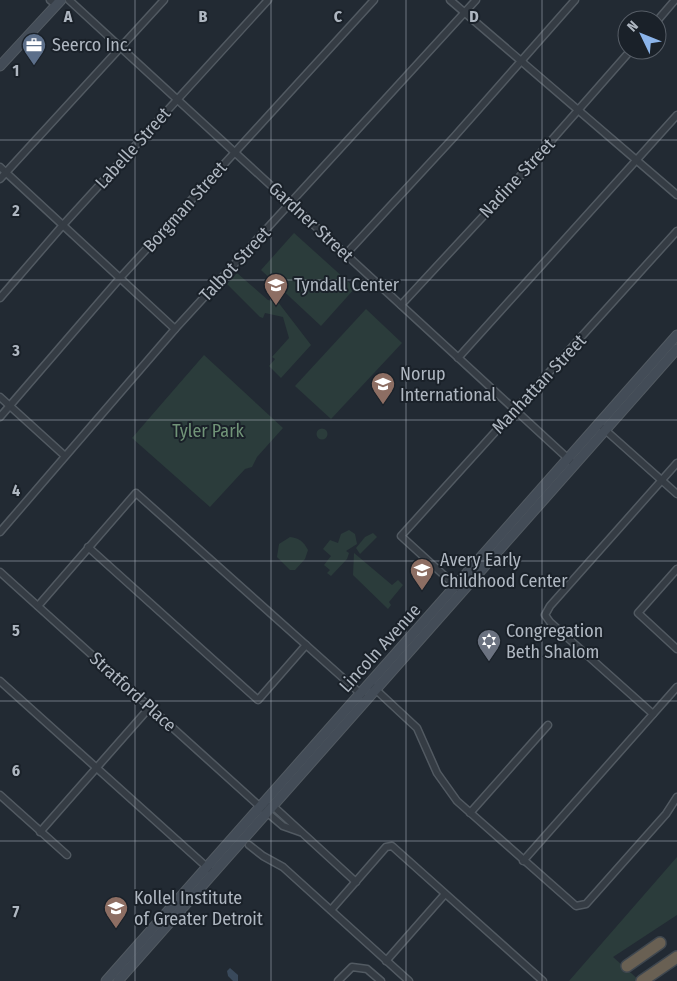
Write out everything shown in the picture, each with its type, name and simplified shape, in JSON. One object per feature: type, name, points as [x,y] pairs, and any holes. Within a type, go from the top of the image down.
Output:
[{"type":"highway","points":[[627,966],[660,943]]},
{"type":"highway","points":[[642,980],[677,957]]},
{"type":"street","name":"Gardner Street","points":[[69,0],[571,462]]},
{"type":"street","points":[[0,179],[164,0]]},
{"type":"street","name":"Labelle Street","points":[[0,298],[63,225],[268,0]]},
{"type":"street","name":"Borgman Street","points":[[0,417],[120,278],[374,0]]},
{"type":"street","points":[[450,0],[677,194]]},
{"type":"street","name":"Talbot Street","points":[[0,532],[175,329],[476,0]]},
{"type":"street","points":[[346,254],[576,0]]},
{"type":"street","points":[[666,10],[675,0]]},
{"type":"street","points":[[1,63],[55,2]]},
{"type":"street","name":"Nadine Street","points":[[401,305],[622,60]]},
{"type":"street","points":[[458,358],[677,115]]},
{"type":"street","points":[[0,167],[175,329]]},
{"type":"street","name":"Manhattan Street","points":[[460,590],[400,536],[516,411],[677,232]]},
{"type":"street","name":"Lincoln Avenue","points":[[603,427],[677,335]]},
{"type":"street","name":"Lincoln Avenue","points":[[106,981],[267,808],[571,462],[677,348]]},
{"type":"street","points":[[0,397],[65,456]]},
{"type":"street","points":[[603,427],[677,494]]},
{"type":"street","points":[[653,714],[550,622],[545,615],[550,606],[677,463]]},
{"type":"street","points":[[38,606],[136,493],[364,697]]},
{"type":"street","points":[[88,547],[258,700],[306,646]]},
{"type":"street","points":[[677,569],[638,613],[677,649]]},
{"type":"street","name":"Stratford Place","points":[[0,572],[150,707],[267,808],[283,826],[300,832],[356,882]]},
{"type":"street","points":[[0,681],[210,870]]},
{"type":"street","points":[[373,687],[413,722],[437,773],[457,801],[571,904],[580,906],[586,904],[666,814],[677,797]]},
{"type":"street","points":[[523,860],[677,687]]},
{"type":"street","points":[[40,832],[150,707]]},
{"type":"street","points":[[470,813],[548,725]]},
{"type":"street","points":[[0,796],[67,855]]},
{"type":"street","points":[[249,845],[263,856],[283,867],[409,981]]},
{"type":"street","points":[[331,910],[389,846],[395,848],[543,981]]},
{"type":"street","name":"Lincoln Avenue","points":[[118,981],[210,870]]},
{"type":"street","points":[[386,961],[446,894]]},
{"type":"street","points":[[338,981],[347,970],[352,967],[359,967],[381,981]]},
{"type":"green space","points":[[294,233],[355,288],[321,326],[261,270]]},
{"type":"green space","points":[[237,273],[268,300],[278,302],[311,345],[281,378],[269,366],[275,359],[272,357],[289,338],[283,317],[265,313],[263,318],[260,317],[227,284]]},
{"type":"green space","points":[[366,309],[402,343],[331,419],[295,386]]},
{"type":"green space","name":"Tyler Park","points":[[204,355],[283,428],[257,457],[252,467],[245,469],[210,507],[132,438]]},
{"type":"green space","points":[[322,428],[328,434],[322,440],[316,434]]},
{"type":"green space","points":[[349,530],[355,534],[357,544],[346,551],[349,553],[347,559],[331,576],[327,573],[330,570],[324,565],[331,556],[323,549],[330,540],[338,543],[341,534]]},
{"type":"green space","points":[[373,533],[377,537],[360,554],[356,548],[365,537]]},
{"type":"green space","points":[[290,537],[300,540],[308,550],[305,559],[295,570],[290,570],[277,557],[279,544]]},
{"type":"green space","points":[[354,553],[392,585],[398,580],[403,585],[389,602],[391,605],[388,609],[353,575]]},
{"type":"green space","points":[[677,857],[677,915],[613,957],[640,981],[569,981]]},
{"type":"water","points":[[230,968],[238,975],[238,981],[233,981],[228,976],[227,971]]},
{"type":"place","name":"Seerco Inc.","points":[[34,66]]},
{"type":"place","name":"Tyndall Center","points":[[276,306]]},
{"type":"place","name":"Norup International","points":[[383,405]]},
{"type":"place","name":"Avery Early Childhood Center","points":[[422,591]]},
{"type":"place","name":"Congregation Beth Shalom","points":[[489,662]]},
{"type":"place","name":"Kollel Institute of Greater Detroit","points":[[116,929]]}]
